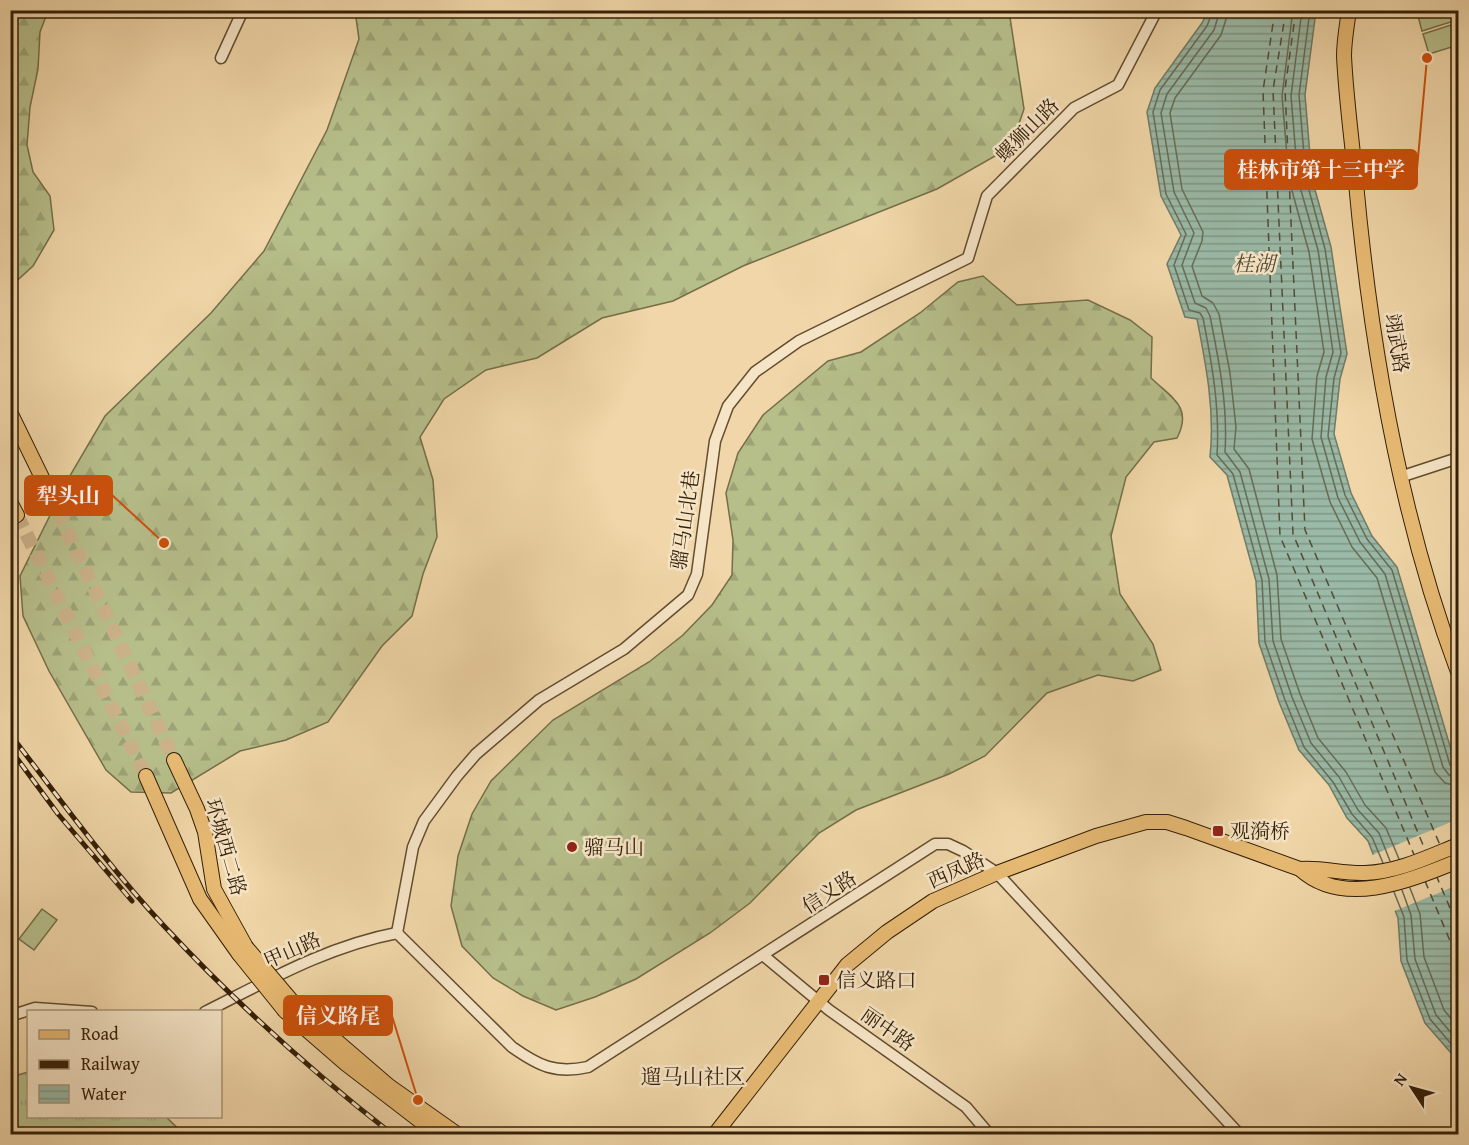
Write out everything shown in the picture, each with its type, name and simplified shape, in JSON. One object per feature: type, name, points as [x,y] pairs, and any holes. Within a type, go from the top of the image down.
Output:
[{"type":"main road","name":"翊武路","points":[[1349,10],[1344,54],[1361,234],[1400,477],[1424,568],[1458,672]]},
{"type":"main road","points":[[10,412],[49,492]]},
{"type":"main road","name":"环城西二路","points":[[174,760],[205,832],[214,889],[243,951]]},
{"type":"main road","name":"环城西二路","points":[[146,776],[200,899],[291,1008],[355,1072],[436,1134]]},
{"type":"main road","name":"西凤路","points":[[716,1134],[847,965],[887,932],[933,901],[997,873],[1096,836],[1146,822],[1167,822],[1300,869],[1311,879],[1326,884],[1366,888],[1407,881],[1458,861]]},
{"type":"main road","name":"西凤路","points":[[1300,869],[1315,868],[1366,873],[1403,867],[1458,845]]},
{"type":"main road","name":"环城西二路","points":[[291,1008],[389,1086],[456,1134]]},
{"type":"street","points":[[221,58],[243,10]]},
{"type":"street","name":"螺狮山路","points":[[987,196],[1074,108],[1118,85],[1157,10]]},
{"type":"street","name":"骝马山北巷","points":[[397,933],[413,847],[429,813],[457,776],[483,747],[539,700],[624,649],[688,595],[697,574],[715,441],[728,406],[755,372],[799,341],[968,258],[987,196]]},
{"type":"street","points":[[1400,477],[1458,458]]},
{"type":"street","name":"信义路","points":[[397,933],[512,1047],[530,1060],[550,1069],[569,1071],[588,1067],[935,844],[948,844],[997,873],[1239,1134]]},
{"type":"street","name":"甲山路","points":[[207,1010],[313,958],[364,940],[397,933]]},
{"type":"street","name":"丽中路","points":[[764,956],[817,1001],[966,1107],[989,1134]]},
{"type":"street","points":[[29,1010],[35,1008],[73,1010]]},
{"type":"street","points":[[10,1016],[27,1011]]},
{"type":"green space","points":[[11,10],[48,11],[40,32],[38,69],[30,107],[27,145],[33,172],[50,196],[54,230],[33,266],[11,286]]},
{"type":"green space","points":[[355,11],[1009,11],[1024,109],[1011,147],[937,189],[743,266],[673,301],[602,318],[537,358],[486,370],[444,399],[420,437],[433,480],[437,537],[423,574],[412,616],[382,646],[328,722],[286,740],[240,751],[171,793],[131,792],[106,770],[49,671],[23,616],[20,576],[68,479],[105,416],[211,313],[264,251],[327,130],[359,39]]},
{"type":"green space","points":[[1454,11],[1457,20],[1422,31],[1417,12]]},
{"type":"green space","points":[[1457,23],[1458,45],[1429,54],[1423,34]]},
{"type":"green space","points":[[983,276],[1017,305],[1088,300],[1130,320],[1152,337],[1151,378],[1178,404],[1183,418],[1177,438],[1154,442],[1126,477],[1111,536],[1120,594],[1153,644],[1161,670],[1133,681],[1098,675],[1047,693],[985,756],[949,774],[856,810],[819,833],[750,903],[710,933],[636,979],[595,997],[556,1010],[523,996],[493,978],[462,946],[451,906],[458,856],[472,814],[491,781],[553,720],[649,662],[683,635],[712,605],[732,575],[733,540],[726,493],[738,453],[763,415],[828,361],[861,352],[920,313],[958,282]]},
{"type":"green space","points":[[42,909],[57,920],[34,950],[19,939]]},
{"type":"green space","points":[[27,1072],[27,1118],[167,1118],[184,1134],[11,1134],[11,1077]]},
{"type":"water","name":"桂湖","points":[[1208,11],[1316,11],[1305,95],[1312,179],[1331,247],[1347,354],[1340,379],[1334,434],[1351,493],[1372,536],[1397,567],[1458,773],[1458,1061],[1425,1023],[1401,961],[1398,918],[1368,841],[1347,818],[1329,785],[1299,750],[1279,702],[1259,643],[1256,581],[1227,475],[1210,457],[1211,422],[1204,353],[1197,319],[1185,317],[1167,264],[1181,235],[1161,196],[1147,112],[1155,88],[1202,23]]},
{"type":"pier","points":[[1458,819],[1458,885],[1392,912],[1370,856]]},
{"type":"ferry route","points":[[1275,10],[1263,91],[1280,536],[1415,857]]},
{"type":"ferry route","points":[[1286,10],[1273,90],[1293,534],[1426,852]]},
{"type":"ferry route","points":[[1296,10],[1285,89],[1305,530],[1440,845]]},
{"type":"ferry route","points":[[1452,872],[1458,887]]},
{"type":"ferry route","points":[[1436,875],[1458,927]]},
{"type":"ferry route","points":[[1425,881],[1458,960]]},
{"type":"tunnel","points":[[49,492],[174,760]]},
{"type":"tunnel","points":[[17,515],[146,776]]},
{"type":"railway","points":[[10,734],[123,880],[164,926],[274,1034],[392,1134]]},
{"type":"railway","points":[[10,749],[58,814],[132,901]]},
{"type":"place","name":"桂林市第十三中学","points":[[1427,58]]},
{"type":"place","name":"犁头山","points":[[164,543]]},
{"type":"place","name":"观漪桥","points":[[1218,831]]},
{"type":"place","name":"骝马山","points":[[572,847]]},
{"type":"place","name":"信义路口","points":[[824,980]]},
{"type":"place","name":"信义路尾","points":[[418,1100]]},
{"type":"district","name":"遛马山社区","points":[[693,1077]]}]
